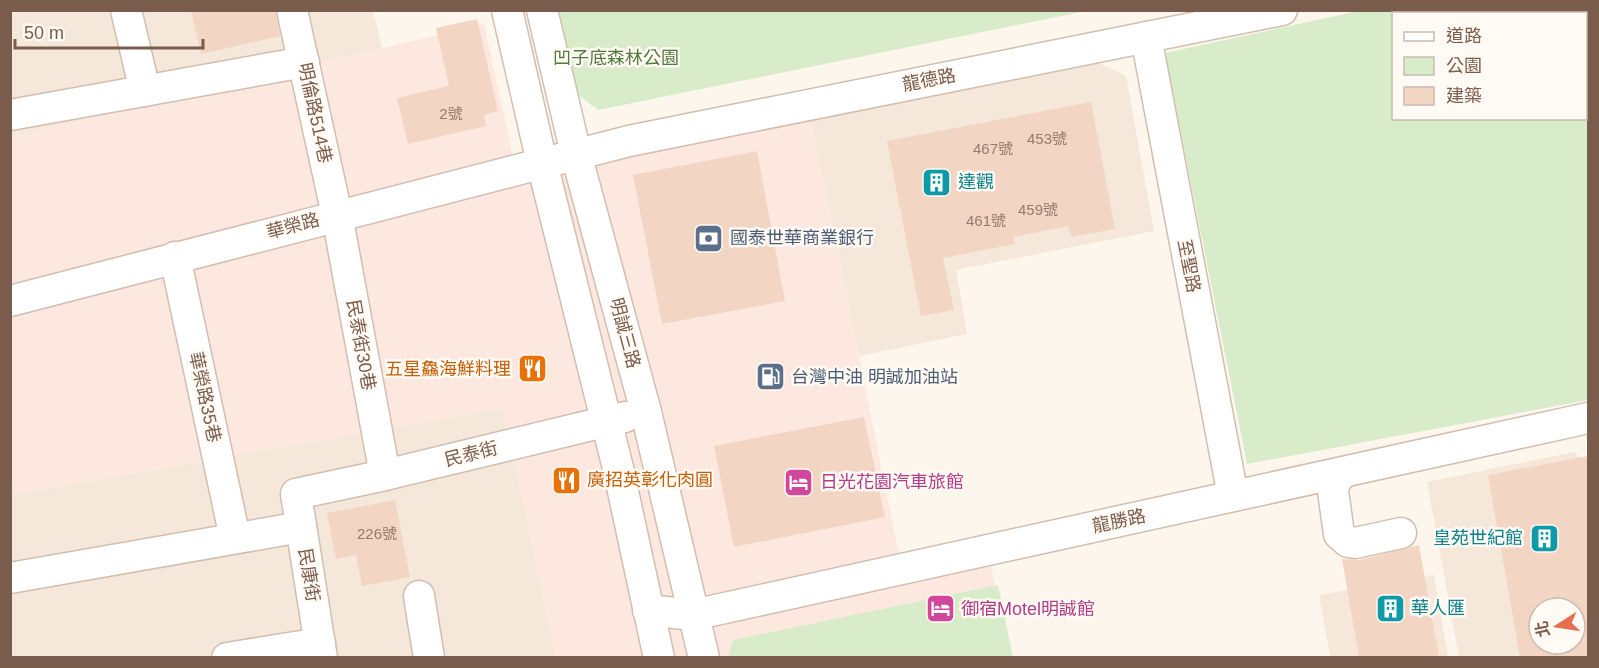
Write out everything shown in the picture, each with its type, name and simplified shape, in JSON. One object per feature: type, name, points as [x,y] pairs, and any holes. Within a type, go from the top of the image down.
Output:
[{"type":"street","points":[[126,10],[145,91]]},
{"type":"street","name":"明倫路514巷","points":[[292,10],[337,215]]},
{"type":"street","points":[[507,10],[542,163],[607,421],[659,657]]},
{"type":"street","name":"明誠三路","points":[[542,10],[576,154],[646,412],[704,657]]},
{"type":"street","name":"龍德路","points":[[576,154],[630,141],[1282,10]]},
{"type":"street","name":"至聖路","points":[[1146,37],[1233,496]]},
{"type":"street","points":[[10,115],[304,62]]},
{"type":"street","name":"華榮路","points":[[10,301],[576,154]]},
{"type":"street","name":"民泰街30巷","points":[[337,215],[385,475]]},
{"type":"street","name":"華榮路35巷","points":[[175,257],[235,538]]},
{"type":"street","name":"民泰街","points":[[296,494],[385,475],[646,412]]},
{"type":"street","name":"龍勝路","points":[[648,610],[693,615],[1588,418]]},
{"type":"street","points":[[1342,472],[1335,482],[1334,491],[1339,534],[1348,542],[1355,543],[1401,533]]},
{"type":"street","name":"民康街","points":[[296,494],[321,650]]},
{"type":"street","points":[[10,578],[301,527]]},
{"type":"street","points":[[419,596],[429,657]]},
{"type":"street","points":[[227,657],[321,650]]},
{"type":"shaded area","points":[[10,11],[373,11],[382,48],[11,137]]},
{"type":"shaded area","points":[[484,24],[519,184],[599,159],[810,117],[905,584],[990,563],[1012,657],[556,657],[503,408],[16,494],[10,471],[10,137]]},
{"type":"shaded area","points":[[1093,60],[1126,76],[1154,231],[956,270],[967,334],[859,356],[810,117]]},
{"type":"shaded area","points":[[503,408],[556,657],[11,657],[10,471],[17,494]]},
{"type":"shaded area","points":[[1574,452],[1588,466],[1588,657],[1459,657],[1427,482]]},
{"type":"shaded area","name":"華人匯","points":[[1434,575],[1448,657],[1330,657],[1319,595]]},
{"type":"green space","points":[[1363,10],[1588,11],[1588,400],[1247,464],[1165,53]]},
{"type":"green space","name":"凹子底森林公園","points":[[556,11],[1086,11],[598,110],[573,91]]},
{"type":"green space","name":"御宿Motel明誠館","points":[[998,585],[1013,657],[728,657],[733,640]]},
{"type":"building","points":[[191,10],[275,10],[280,36],[201,54]]},
{"type":"building","points":[[477,19],[498,111],[484,115],[486,126],[408,144],[397,98],[449,86],[436,28]]},
{"type":"building","points":[[1091,102],[1115,229],[1071,237],[1068,226],[1013,237],[1015,244],[943,258],[954,310],[921,316],[887,141]]},
{"type":"building","name":"國泰世華商業銀行","points":[[757,151],[785,301],[662,324],[633,175]]},
{"type":"building","name":"日光花園汽車旅館","points":[[864,417],[885,517],[734,547],[714,446]]},
{"type":"building","name":"皇苑世紀館","points":[[1588,456],[1588,657],[1520,657],[1488,475]]},
{"type":"building","points":[[395,500],[410,577],[362,586],[356,555],[336,559],[327,513]]},
{"type":"building","name":"華人匯","points":[[1419,545],[1439,657],[1359,657],[1342,559],[1359,560]]},
{"type":"place","name":"達觀","points":[[937,182]]},
{"type":"place","name":"國泰世華商業銀行","points":[[709,238]]},
{"type":"place","name":"五星鱻海鮮料理","points":[[532,369]]},
{"type":"place","name":"台灣中油 明誠加油站","points":[[770,377]]},
{"type":"place","name":"廣招英彰化肉圓","points":[[566,480]]},
{"type":"place","name":"日光花園汽車旅館","points":[[799,482]]},
{"type":"place","name":"皇苑世紀館","points":[[1544,538]]},
{"type":"place","name":"華人匯","points":[[1390,608]]},
{"type":"place","name":"御宿Motel明誠館","points":[[940,609]]}]
